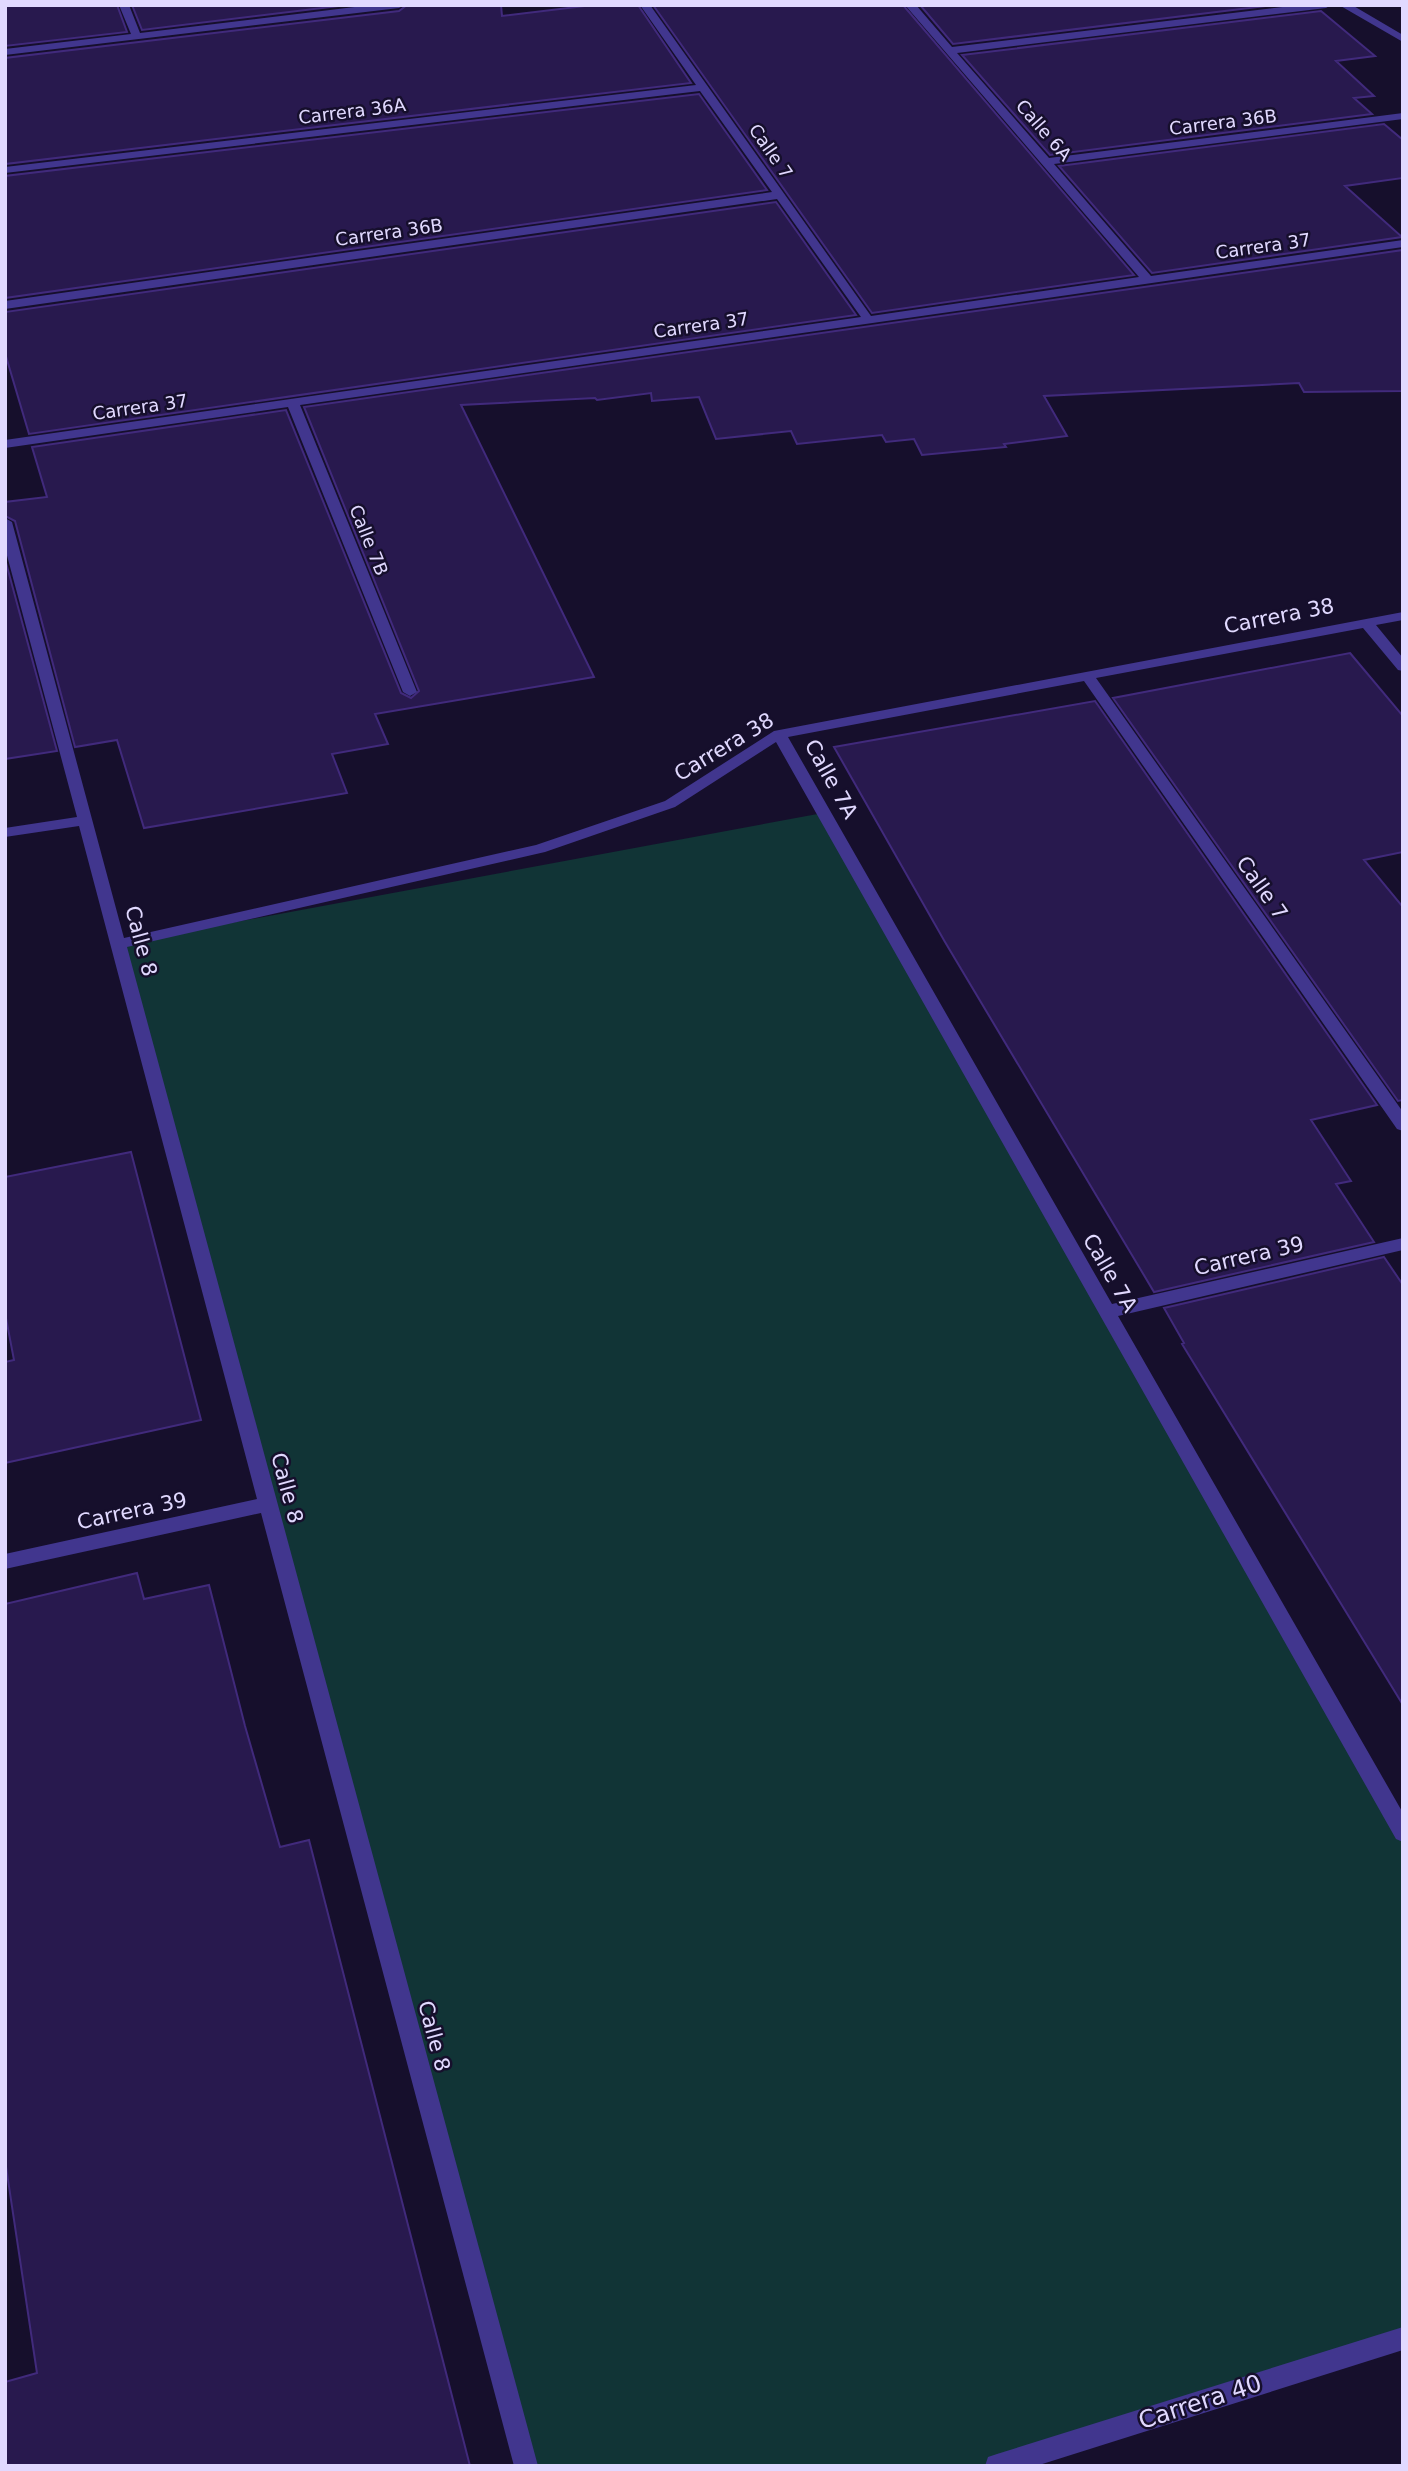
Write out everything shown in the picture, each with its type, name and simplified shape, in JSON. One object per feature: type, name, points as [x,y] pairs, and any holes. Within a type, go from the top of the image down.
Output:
[{"type":"street","points":[[124,5],[137,37]]},
{"type":"street","points":[[5,52],[399,5]]},
{"type":"street","name":"Calle 7","points":[[645,5],[867,318]]},
{"type":"street","name":"Calle 6A","points":[[910,5],[1148,280]]},
{"type":"street","points":[[950,51],[1326,5]]},
{"type":"street","points":[[1344,5],[1403,39]]},
{"type":"street","name":"Carrera 36A","points":[[5,170],[703,87]]},
{"type":"street","name":"Carrera 36B","points":[[1047,162],[1403,116]]},
{"type":"street","name":"Carrera 36B","points":[[5,305],[778,195]]},
{"type":"street","name":"Carrera 37","points":[[5,444],[1403,243]]},
{"type":"street","name":"Calle 7B","points":[[293,403],[410,692]]},
{"type":"street","name":"Calle 8","points":[[5,523],[526,2466]]},
{"type":"street","name":"Carrera 38","points":[[118,944],[540,849],[670,804],[779,734],[1403,616]]},
{"type":"street","points":[[1366,622],[1403,667]]},
{"type":"street","name":"Calle 7","points":[[1086,674],[1403,1125]]},
{"type":"street","name":"Calle 7A","points":[[779,734],[1403,1833]]},
{"type":"street","points":[[5,833],[85,820]]},
{"type":"street","name":"Carrera 39","points":[[1106,1312],[1403,1244]]},
{"type":"street","name":"Carrera 39","points":[[5,1562],[268,1504]]},
{"type":"street","name":"Carrera 40","points":[[997,2466],[1403,2337]]},
{"type":"green space","points":[[823,813],[1403,1832],[1403,2338],[997,2466],[526,2466],[118,944]]},
{"type":"building","points":[[5,5],[117,5],[127,32],[5,46]]},
{"type":"building","points":[[132,5],[347,5],[142,30]]},
{"type":"building","points":[[407,5],[501,5],[502,16],[593,5],[638,5],[691,83],[5,164],[5,58],[399,11]]},
{"type":"building","points":[[653,5],[903,5],[1134,275],[872,313]]},
{"type":"building","points":[[920,5],[1275,5],[953,44]]},
{"type":"building","points":[[1321,11],[1375,56],[1336,61],[1374,96],[1354,98],[1372,114],[1050,155],[962,55]]},
{"type":"building","points":[[699,94],[767,190],[5,298],[5,176]]},
{"type":"building","points":[[1384,124],[1403,140],[1403,178],[1345,186],[1402,237],[1152,273],[1059,166]]},
{"type":"building","points":[[776,202],[856,315],[29,434],[5,353],[5,312]]},
{"type":"building","points":[[1403,250],[1403,391],[1304,392],[1299,383],[1044,396],[1067,436],[1004,444],[1006,447],[922,455],[914,439],[886,442],[882,435],[797,444],[791,431],[716,439],[699,397],[652,401],[651,393],[597,400],[461,405],[594,677],[375,714],[388,744],[332,754],[347,793],[144,828],[117,740],[75,747],[15,521],[5,516],[5,502],[47,497],[32,447],[286,410],[401,693],[411,698],[419,691],[304,407]]},
{"type":"building","points":[[5,559],[57,751],[5,759]]},
{"type":"building","points":[[1350,653],[1403,716],[1403,852],[1364,860],[1403,907],[1403,1100],[1398,1101],[1113,698]]},
{"type":"building","points":[[1095,701],[1377,1105],[1311,1120],[1351,1181],[1336,1184],[1374,1242],[1154,1292],[945,942],[834,747]]},
{"type":"building","points":[[131,1152],[201,1420],[5,1463],[5,1362],[14,1360],[5,1313],[5,1177]]},
{"type":"building","points":[[1384,1257],[1403,1285],[1403,1705],[1182,1344],[1184,1343],[1164,1308]]},
{"type":"building","points":[[137,1573],[144,1599],[209,1585],[245,1726],[280,1847],[309,1840],[470,2466],[5,2466],[5,2382],[37,2373],[5,2160],[5,1604]]}]
